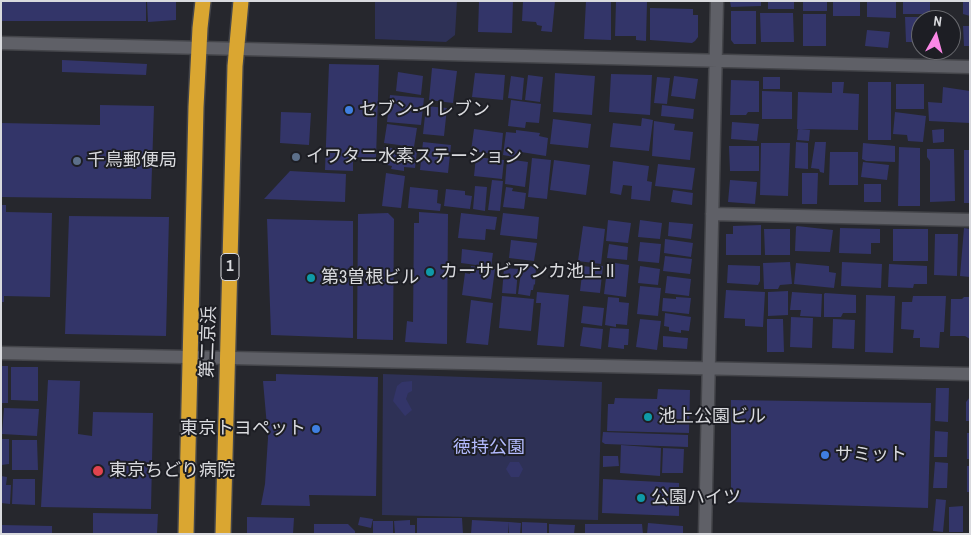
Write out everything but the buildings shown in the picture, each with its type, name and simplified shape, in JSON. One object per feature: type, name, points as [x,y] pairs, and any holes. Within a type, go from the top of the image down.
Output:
[{"type":"highway","name":"第二京浜","points":[[186,534],[196,107],[203,1]]},
{"type":"highway","name":"第二京浜","points":[[223,534],[237,50],[241,1]]},
{"type":"street","points":[[705,534],[717,1]]},
{"type":"street","points":[[1,44],[970,67]]},
{"type":"street","points":[[712,214],[970,220]]},
{"type":"street","points":[[1,353],[970,374]]},
{"type":"green space","points":[[375,1],[457,1],[455,35],[446,42],[375,39]]},
{"type":"green space","name":"徳持公園","points":[[383,374],[602,382],[598,520],[382,515]]},
{"type":"place","name":"セブン-イレブン","points":[[349,110]]},
{"type":"place","name":"イワタニ水素ステーション","points":[[296,157]]},
{"type":"place","name":"千鳥郵便局","points":[[77,161]]},
{"type":"place","name":"カーサビアンカ池上 II","points":[[430,272]]},
{"type":"place","name":"第3曽根ビル","points":[[311,278]]},
{"type":"place","name":"池上公園ビル","points":[[648,417]]},
{"type":"place","name":"東京トヨペット","points":[[316,429]]},
{"type":"place","name":"サミット","points":[[825,455]]},
{"type":"place","name":"東京ちどり病院","points":[[98,471]]},
{"type":"place","name":"公園ハイツ","points":[[641,498]]}]
